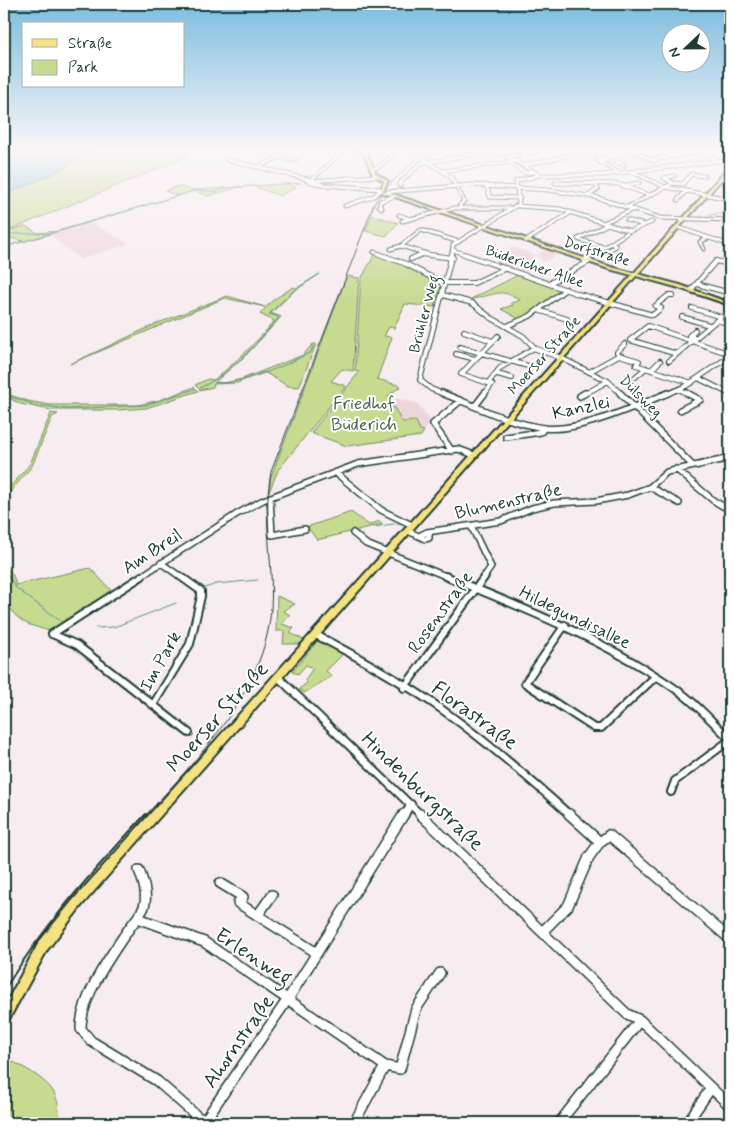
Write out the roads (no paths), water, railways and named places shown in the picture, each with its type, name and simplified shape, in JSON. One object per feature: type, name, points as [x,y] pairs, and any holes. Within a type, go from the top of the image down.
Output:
[{"type":"main road","name":"Dorfstraße","points":[[408,201],[590,262],[691,290],[730,304]]},
{"type":"main road","name":"Moerser Straße","points":[[4,1016],[29,968],[59,925],[701,201]]},
{"type":"street","points":[[345,206],[361,201]]},
{"type":"street","points":[[382,201],[378,206],[382,208]]},
{"type":"street","points":[[460,205],[464,201]]},
{"type":"street","points":[[453,250],[453,245],[513,209],[521,203],[521,201]]},
{"type":"street","points":[[607,201],[660,215],[660,218]]},
{"type":"street","points":[[628,207],[639,201]]},
{"type":"street","points":[[402,222],[435,210],[460,205],[513,209]]},
{"type":"street","points":[[517,206],[554,208],[628,232]]},
{"type":"street","points":[[628,207],[632,210],[660,218],[730,220]]},
{"type":"street","points":[[603,247],[578,239],[632,210]]},
{"type":"street","points":[[526,240],[570,213]]},
{"type":"street","points":[[399,215],[410,219]]},
{"type":"street","points":[[627,220],[644,225]]},
{"type":"street","points":[[584,260],[610,243],[614,238],[652,222]]},
{"type":"street","points":[[677,227],[730,245]]},
{"type":"street","points":[[391,249],[401,246],[421,230],[459,242]]},
{"type":"street","points":[[704,249],[700,242],[708,238]]},
{"type":"street","points":[[598,251],[605,252],[616,246],[610,243]]},
{"type":"street","points":[[401,246],[422,254],[453,258]]},
{"type":"street","name":"Brühler Weg","points":[[453,250],[453,258],[441,292],[443,295],[438,306],[420,380],[431,389],[508,417]]},
{"type":"street","name":"Büdericher Allee","points":[[453,250],[566,289],[653,315],[661,308],[655,306],[669,295],[673,295]]},
{"type":"street","points":[[374,252],[406,264],[444,283],[474,283],[506,268]]},
{"type":"street","points":[[411,260],[422,254]]},
{"type":"street","points":[[691,290],[716,261],[730,264]]},
{"type":"street","points":[[550,283],[590,262]]},
{"type":"street","points":[[697,284],[730,292]]},
{"type":"street","points":[[507,326],[538,310],[566,289]]},
{"type":"street","points":[[443,295],[469,301],[523,336],[534,348],[500,368],[488,383]]},
{"type":"street","points":[[692,308],[730,324]]},
{"type":"street","points":[[538,310],[567,319]]},
{"type":"street","points":[[682,317],[709,325]]},
{"type":"street","points":[[669,361],[709,325],[720,319]]},
{"type":"street","points":[[677,354],[630,340],[648,326],[694,338]]},
{"type":"street","points":[[696,330],[689,336],[730,355]]},
{"type":"street","points":[[464,332],[492,341]]},
{"type":"street","points":[[474,406],[492,384],[460,374],[498,336]]},
{"type":"street","points":[[619,355],[617,352],[625,344]]},
{"type":"street","points":[[460,347],[528,366]]},
{"type":"street","name":"Dülsweg","points":[[534,348],[561,358],[608,381],[693,466]]},
{"type":"street","points":[[456,354],[476,360]]},
{"type":"street","points":[[589,372],[619,355],[639,361],[636,365],[692,383]]},
{"type":"street","name":"Kanzlei","points":[[508,417],[544,428],[563,428],[582,424],[636,408],[692,383],[700,379],[730,355]]},
{"type":"street","points":[[651,370],[660,361]]},
{"type":"street","points":[[634,378],[646,368]]},
{"type":"street","points":[[497,374],[512,378]]},
{"type":"street","points":[[700,379],[730,394]]},
{"type":"street","points":[[580,396],[608,381]]},
{"type":"street","points":[[679,389],[700,400],[680,410]]},
{"type":"street","points":[[460,401],[434,422],[455,450],[474,455]]},
{"type":"street","name":"Kanzlei","points":[[506,437],[541,432],[544,428]]},
{"type":"street","name":"Am Breil","points":[[153,705],[77,645],[52,634],[237,514],[270,497],[377,460],[430,455],[455,450]]},
{"type":"street","name":"Blumenstraße","points":[[336,473],[383,512],[410,528],[422,538],[428,539],[429,532],[501,521],[532,508],[560,502],[596,502],[628,495],[650,487],[667,472],[726,459],[730,456]]},
{"type":"street","points":[[676,469],[714,501],[730,510]]},
{"type":"street","points":[[650,487],[679,503]]},
{"type":"street","points":[[270,497],[272,536],[305,529]]},
{"type":"street","name":"Rosenstraße","points":[[404,688],[491,567],[489,559],[471,526]]},
{"type":"street","name":"Hildegundisallee","points":[[353,532],[366,544],[565,625],[656,676],[696,706],[730,740]]},
{"type":"street","name":"Im Park","points":[[153,705],[190,644],[201,596],[201,591],[161,563]]},
{"type":"street","points":[[565,625],[525,683],[594,728],[601,728],[656,676]]},
{"type":"street","name":"Florastraße","points":[[316,634],[364,661],[404,688],[444,711],[527,776],[600,842]]},
{"type":"street","name":"Hindenburgstraße","points":[[278,677],[627,1014],[640,1020],[730,1106]]},
{"type":"street","points":[[153,705],[189,733]]},
{"type":"street","points":[[671,792],[676,781],[730,740]]},
{"type":"street","name":"Ahornstraße","points":[[204,1121],[288,999],[411,804]]},
{"type":"street","points":[[543,932],[567,906],[590,851],[608,835],[730,939]]},
{"type":"street","points":[[139,870],[146,887],[146,898],[138,918],[110,956],[97,980],[87,1002],[81,1030],[91,1041],[157,1081],[199,1118],[204,1121],[214,1119],[217,1123]]},
{"type":"street","points":[[220,882],[242,897],[238,903],[317,953]]},
{"type":"street","points":[[258,915],[272,895]]},
{"type":"street","name":"Erlenweg","points":[[138,918],[204,942],[385,1066]]},
{"type":"street","points":[[354,1123],[385,1066],[400,1068],[416,1009],[440,973]]},
{"type":"street","points":[[559,1123],[640,1020]]},
{"type":"street","points":[[687,1123],[711,1088]]},
{"type":"waterway","points":[[4,234],[54,233],[161,201]]},
{"type":"waterway","points":[[697,218],[730,211]]},
{"type":"waterway","points":[[4,247],[51,234]]},
{"type":"waterway","points":[[200,388],[212,382],[243,357],[279,317],[269,314],[292,292],[319,274]]},
{"type":"waterway","points":[[215,383],[240,380],[264,373],[311,352],[313,346]]},
{"type":"waterway","points":[[4,395],[36,405],[67,409],[146,405],[195,389]]},
{"type":"waterway","points":[[373,527],[400,523]]},
{"type":"waterway","points":[[4,575],[8,575],[16,588],[63,623]]},
{"type":"waterway","points":[[205,588],[216,584],[258,580]]},
{"type":"waterway","points":[[96,628],[114,627],[176,603]]},
{"type":"tram line","points":[[145,816],[186,771],[226,721],[243,695],[257,667],[266,638],[271,608],[268,524],[271,472],[376,201]]},
{"type":"tram line","points":[[4,990],[19,966],[53,921],[89,877],[146,814]]},
{"type":"park label","name":"Friedhof Büderich","points":[[364,413]]}]
